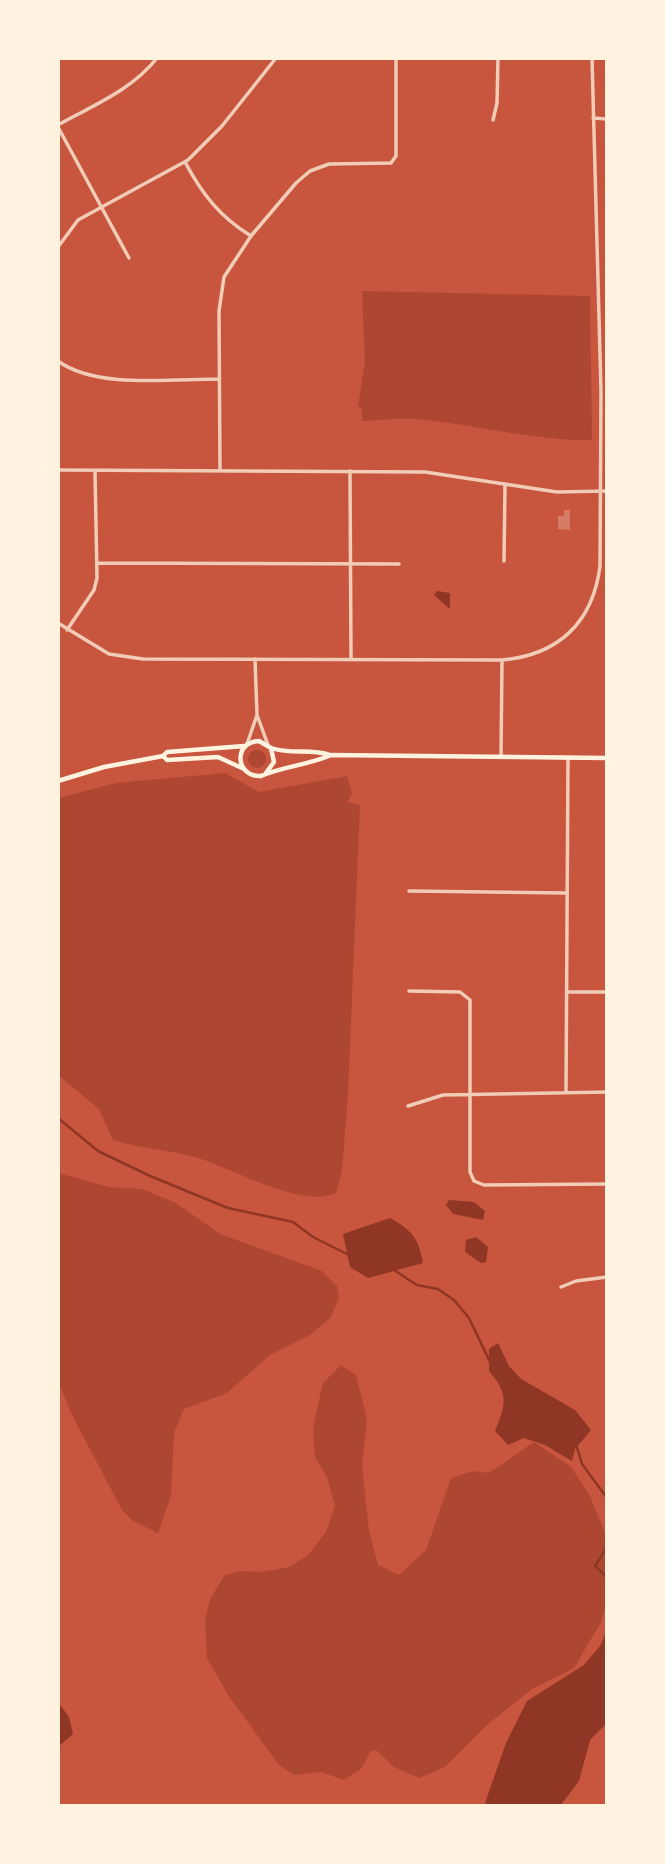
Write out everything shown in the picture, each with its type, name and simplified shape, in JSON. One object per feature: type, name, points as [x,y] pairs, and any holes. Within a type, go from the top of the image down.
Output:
[{"type":"main road","points":[[58,781],[104,766],[163,756],[167,752],[246,745],[256,741],[286,753],[323,752],[331,755]]},
{"type":"main road","points":[[242,768],[239,756],[246,745]]},
{"type":"main road","points":[[266,773],[274,762],[269,747]]},
{"type":"main road","points":[[163,756],[167,760],[218,757],[253,776],[331,755],[607,758]]},
{"type":"street","points":[[128,258],[58,126],[125,88],[146,72],[157,58]]},
{"type":"street","points":[[58,247],[78,220],[185,162],[222,126],[276,58]]},
{"type":"street","points":[[219,471],[220,293],[224,277],[251,236],[296,183],[310,171],[329,164],[391,163],[396,156],[396,58]]},
{"type":"street","points":[[493,120],[497,103],[498,58]]},
{"type":"street","points":[[58,623],[93,647],[116,655],[255,659],[351,657],[502,660],[522,658],[558,643],[588,611],[597,591],[600,566],[601,400],[592,58]]},
{"type":"street","points":[[593,118],[607,119]]},
{"type":"street","points":[[185,162],[209,201],[221,214],[251,236]]},
{"type":"street","points":[[58,361],[72,371],[94,377],[219,379]]},
{"type":"street","points":[[601,400],[607,400]]},
{"type":"street","points":[[58,470],[425,472],[557,492],[607,491]]},
{"type":"street","points":[[67,630],[94,590],[97,563],[94,471]]},
{"type":"street","points":[[350,471],[351,657]]},
{"type":"street","points":[[504,561],[505,484]]},
{"type":"street","points":[[97,563],[399,564]]},
{"type":"street","points":[[255,659],[257,715],[269,747]]},
{"type":"street","points":[[501,756],[502,660]]},
{"type":"street","points":[[246,745],[257,715]]},
{"type":"street","points":[[566,1092],[568,758]]},
{"type":"street","points":[[409,891],[567,893]]},
{"type":"street","points":[[408,991],[457,992],[469,999],[470,1172],[474,1181],[484,1185],[607,1184]]},
{"type":"street","points":[[567,992],[607,992]]},
{"type":"street","points":[[408,1106],[433,1096],[607,1092]]},
{"type":"street","points":[[561,1287],[576,1281],[607,1277]]},
{"type":"shaded area","points":[[362,291],[590,296],[592,440],[530,436],[418,419],[362,421],[362,409],[358,406],[365,362]]},
{"type":"shaded area","points":[[437,591],[450,593],[450,609],[434,595]]},
{"type":"shaded area","points":[[257,750],[263,753],[266,759],[263,765],[257,768],[251,765],[248,759],[251,753]]},
{"type":"shaded area","points":[[225,773],[259,792],[347,776],[352,793],[348,802],[360,805],[348,1094],[342,1171],[336,1193],[320,1197],[282,1191],[187,1155],[113,1140],[99,1109],[58,1075],[58,798],[116,783]]},
{"type":"shaded area","points":[[58,1173],[109,1187],[142,1189],[176,1203],[220,1234],[322,1271],[337,1286],[339,1297],[331,1317],[310,1335],[270,1355],[227,1393],[184,1409],[174,1433],[171,1496],[158,1533],[133,1521],[122,1510],[73,1417],[58,1382]]},
{"type":"shaded area","points":[[449,1200],[474,1202],[485,1211],[483,1220],[453,1214],[446,1205]]},
{"type":"shaded area","points":[[390,1218],[413,1236],[423,1263],[368,1278],[350,1267],[343,1234]]},
{"type":"shaded area","points":[[476,1237],[488,1247],[486,1262],[481,1263],[465,1252],[466,1240]]},
{"type":"shaded area","points":[[498,1343],[509,1366],[521,1379],[575,1410],[591,1430],[575,1449],[572,1461],[545,1445],[524,1438],[508,1445],[495,1431],[504,1400],[500,1386],[489,1371],[489,1349]]},
{"type":"shaded area","points":[[341,1365],[356,1375],[367,1419],[362,1465],[369,1531],[378,1565],[399,1575],[426,1550],[451,1478],[473,1471],[489,1473],[534,1442],[571,1467],[590,1496],[607,1538],[607,1602],[601,1622],[574,1668],[532,1689],[487,1725],[445,1767],[419,1778],[394,1767],[376,1750],[371,1751],[361,1769],[344,1780],[321,1772],[294,1775],[279,1765],[228,1695],[207,1658],[205,1620],[210,1599],[224,1576],[238,1571],[262,1572],[289,1567],[308,1555],[326,1532],[335,1505],[327,1477],[315,1457],[313,1428],[323,1383]]},
{"type":"shaded area","points":[[607,1630],[607,1723],[590,1740],[579,1781],[560,1806],[484,1806],[506,1743],[527,1701],[584,1665],[600,1646]]},
{"type":"shaded area","points":[[58,1702],[69,1717],[73,1734],[58,1747]]},
{"type":"building","points":[[564,510],[570,510],[570,530],[558,529],[558,516],[564,516]]},
{"type":"waterway","points":[[58,1118],[98,1151],[150,1176],[228,1208],[293,1222],[313,1237],[349,1255]]},
{"type":"waterway","points":[[394,1270],[417,1285],[438,1289],[454,1300],[469,1318],[490,1362]]},
{"type":"waterway","points":[[576,1444],[582,1464],[607,1498]]},
{"type":"waterway","points":[[607,1547],[595,1566],[607,1577]]}]
